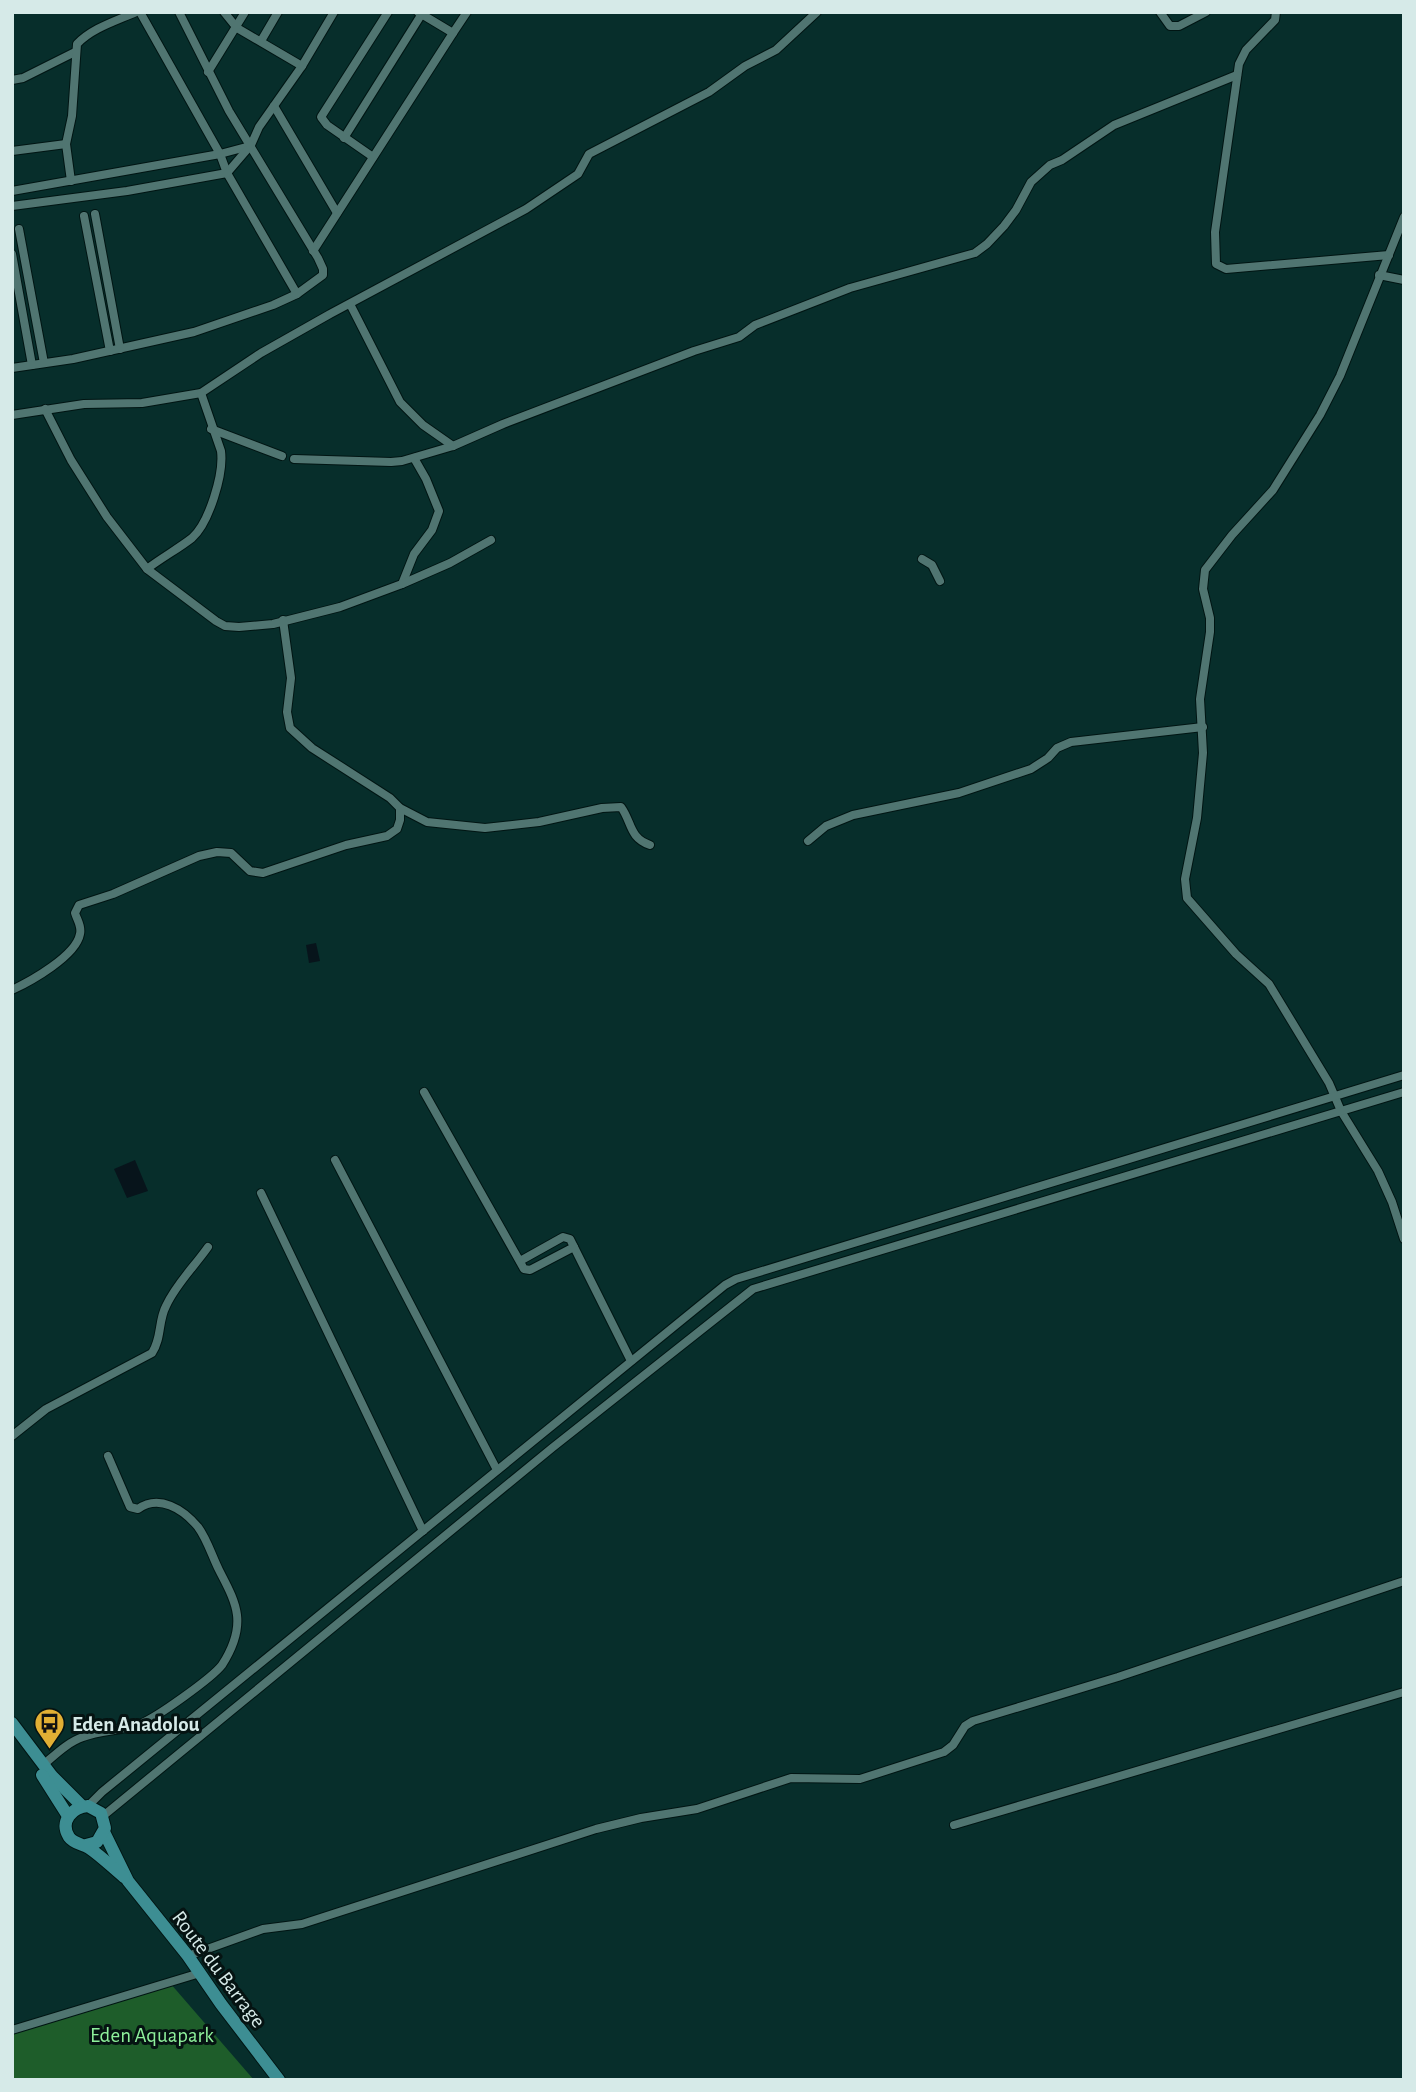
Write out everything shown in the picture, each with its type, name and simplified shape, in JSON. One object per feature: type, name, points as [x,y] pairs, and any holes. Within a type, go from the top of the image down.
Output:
[{"type":"main road","points":[[12,1723],[67,1793],[85,1806],[95,1808],[103,1816]]},
{"type":"main road","name":"Route du Barrage","points":[[12,1737],[68,1816],[66,1829],[69,1837],[74,1842],[86,1845],[128,1881],[188,1956],[279,2080]]},
{"type":"main road","points":[[68,1816],[74,1809],[85,1806]]},
{"type":"main road","name":"Route du Barrage","points":[[103,1816],[104,1832],[128,1881]]},
{"type":"main road","points":[[86,1845],[97,1842],[104,1832]]},
{"type":"street","points":[[71,181],[65,144],[72,116],[77,44],[82,38],[138,12],[297,294]]},
{"type":"street","points":[[12,368],[110,351],[194,332],[273,305],[297,294],[323,275],[323,269],[313,251],[208,72],[179,12]]},
{"type":"street","points":[[223,12],[237,28],[302,66]]},
{"type":"street","points":[[208,72],[245,12]]},
{"type":"street","points":[[261,41],[278,12]]},
{"type":"street","points":[[12,206],[127,191],[227,173],[251,145],[259,127],[302,66],[334,12]]},
{"type":"street","points":[[373,157],[323,122],[321,117],[388,12]]},
{"type":"street","points":[[313,251],[467,12]]},
{"type":"street","points":[[12,415],[84,404],[142,403],[201,393],[261,353],[488,227],[526,209],[578,174],[589,155],[709,93],[746,66],[776,50],[817,12]]},
{"type":"street","points":[[1160,12],[1170,26],[1179,26],[1206,12]]},
{"type":"street","points":[[1276,12],[1275,20],[1246,50],[1239,64],[1215,232],[1216,264],[1226,269],[1389,255]]},
{"type":"street","points":[[344,138],[421,13],[453,33]]},
{"type":"street","points":[[12,80],[23,78],[75,52]]},
{"type":"street","points":[[294,459],[391,462],[414,458],[453,446],[503,424],[694,351],[739,337],[755,325],[850,288],[980,250],[1016,210],[1031,182],[1050,165],[1062,160],[1114,125],[1237,75]]},
{"type":"street","points":[[274,106],[337,213]]},
{"type":"street","points":[[12,151],[65,144]]},
{"type":"street","points":[[12,191],[219,154],[251,145]]},
{"type":"street","points":[[95,214],[120,348]]},
{"type":"street","points":[[84,216],[110,351]]},
{"type":"street","points":[[1404,217],[1340,376],[1315,424],[1273,490],[1205,570],[1203,589],[1210,618],[1210,632],[1200,699],[1203,727],[1197,818],[1185,879],[1187,898],[1236,954],[1269,984],[1378,1171],[1404,1239]]},
{"type":"street","points":[[19,229],[44,363]]},
{"type":"street","points":[[12,254],[32,365]]},
{"type":"street","points":[[96,275],[107,273]]},
{"type":"street","points":[[1379,275],[1404,280]]},
{"type":"street","points":[[17,282],[30,280]]},
{"type":"street","points":[[350,304],[400,402],[423,425],[453,446]]},
{"type":"street","points":[[147,569],[192,537],[215,494],[222,461],[201,393]]},
{"type":"street","points":[[45,409],[71,460],[107,517],[147,569],[225,625],[262,625],[340,607],[402,584],[491,541]]},
{"type":"street","points":[[211,429],[282,456]]},
{"type":"street","points":[[402,584],[414,554],[432,530],[439,511],[414,458]]},
{"type":"street","points":[[922,559],[932,565],[940,581]]},
{"type":"street","points":[[283,620],[291,678],[287,712],[290,729],[312,748],[390,798],[400,808],[427,822],[485,828],[539,822],[603,808],[621,807],[634,835],[640,842],[650,845]]},
{"type":"street","points":[[808,841],[826,826],[853,815],[959,793],[1031,769],[1048,758],[1057,748],[1070,742],[1203,727]]},
{"type":"street","points":[[12,990],[47,970],[73,947],[81,928],[75,913],[79,905],[113,894],[209,853],[232,853],[250,871],[263,873],[338,848],[387,836],[397,829],[400,808]]},
{"type":"street","points":[[85,1806],[725,1285],[736,1279],[1404,1075]]},
{"type":"street","points":[[424,1091],[524,1269],[530,1270],[574,1247]]},
{"type":"street","points":[[103,1816],[552,1448],[753,1289],[1404,1092]]},
{"type":"street","points":[[335,1160],[497,1470]]},
{"type":"street","points":[[261,1193],[423,1531]]},
{"type":"street","points":[[520,1261],[563,1237],[570,1239],[631,1361]]},
{"type":"street","points":[[12,1436],[46,1409],[152,1353],[159,1338],[164,1308],[208,1247]]},
{"type":"street","points":[[43,1765],[79,1738],[140,1724],[164,1711],[220,1667],[230,1651],[236,1630],[237,1614],[230,1593],[199,1529],[173,1507],[158,1502],[151,1502],[138,1509],[130,1507],[108,1455]]},
{"type":"street","points":[[188,1956],[263,1930],[302,1924],[596,1829],[697,1809],[791,1778],[860,1779],[902,1767],[944,1752],[953,1745],[965,1726],[973,1721],[1118,1677],[1404,1581]]},
{"type":"street","points":[[954,1825],[1404,1692]]},
{"type":"street","points":[[12,2030],[200,1973]]},
{"type":"green space","name":"Eden Aquapark","points":[[170,1983],[254,2080],[12,2080],[12,2034]]},
{"type":"shaded area","points":[[316,943],[320,961],[309,963],[306,945]]},
{"type":"shaded area","points":[[135,1160],[148,1191],[127,1198],[114,1169]]},
{"type":"place","name":"Eden Anadolou","points":[[49,1751]]}]
